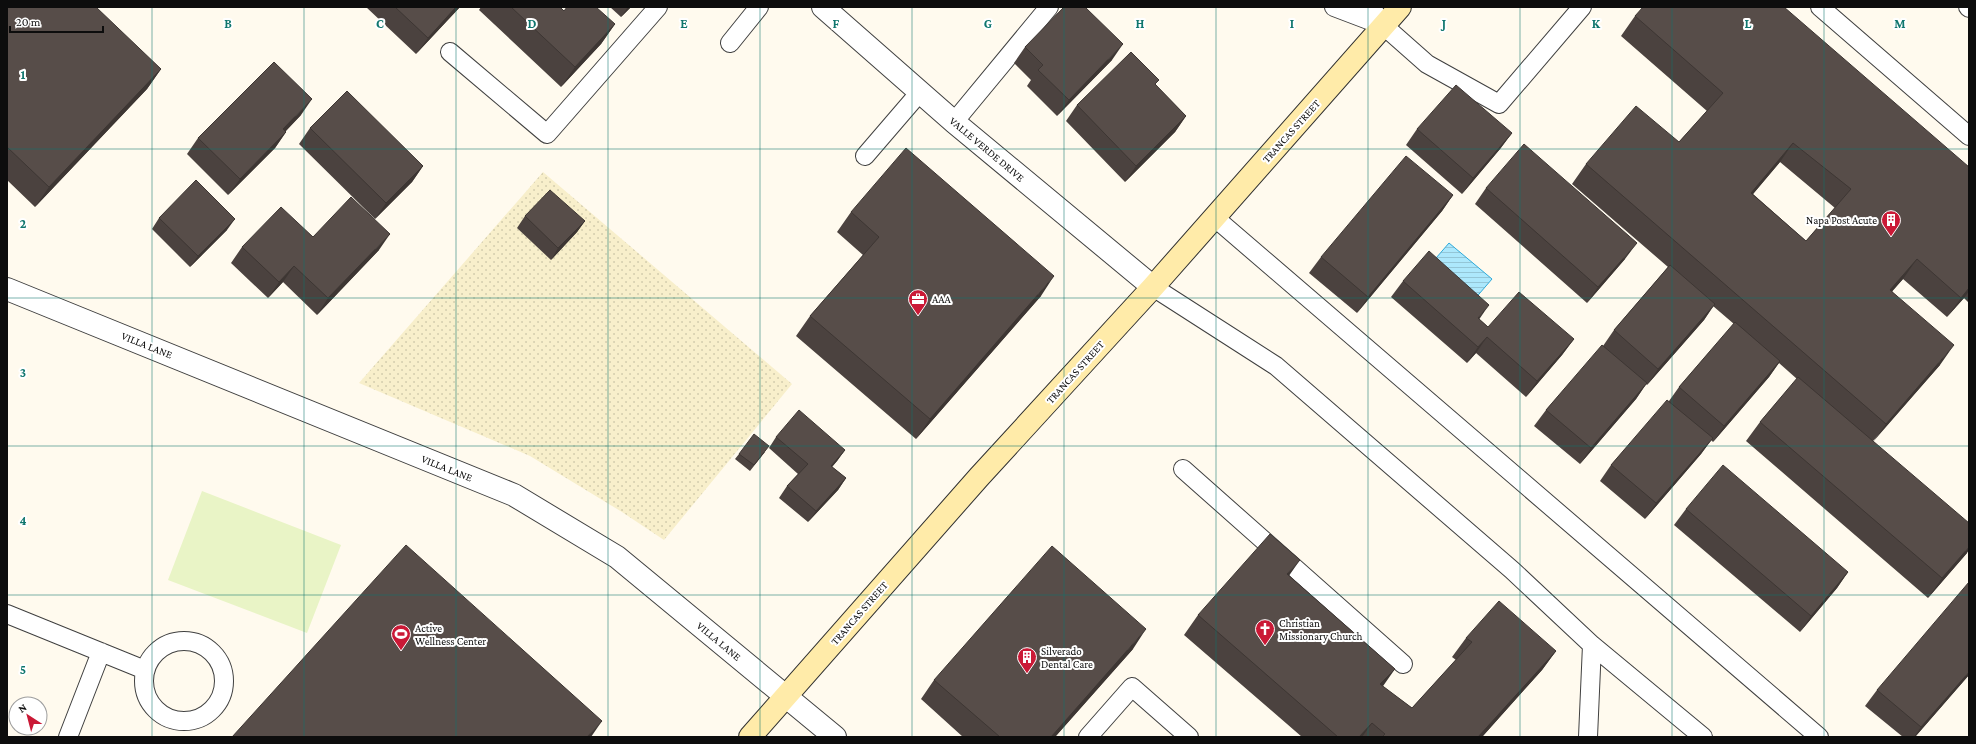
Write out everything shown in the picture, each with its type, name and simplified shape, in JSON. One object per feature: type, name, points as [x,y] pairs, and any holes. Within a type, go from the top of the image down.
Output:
[{"type":"main road","name":"TRANCAS STREET","points":[[750,737],[979,477],[1153,287],[1400,7]]},
{"type":"street","name":"VALLE VERDE DRIVE","points":[[823,7],[954,122],[1153,287]]},
{"type":"street","name":"VILLA LANE","points":[[7,289],[514,495],[617,557],[835,737]]},
{"type":"lane","points":[[450,52],[547,134],[658,7]]},
{"type":"lane","points":[[730,43],[759,7]]},
{"type":"lane","points":[[954,122],[1049,7]]},
{"type":"lane","points":[[1334,7],[1384,26]]},
{"type":"lane","points":[[1371,7],[1384,26],[1427,64],[1499,104],[1582,7]]},
{"type":"lane","points":[[1820,7],[1969,136]]},
{"type":"lane","points":[[865,156],[920,92]]},
{"type":"lane","points":[[1214,217],[1819,737]]},
{"type":"lane","points":[[1153,287],[1276,366],[1512,570],[1592,646],[1703,737]]},
{"type":"lane","points":[[1183,469],[1403,664]]},
{"type":"lane","points":[[7,614],[145,670]]},
{"type":"lane","points":[[183,641],[195,642],[207,648],[216,657],[222,668],[224,680],[222,693],[217,704],[203,716],[185,722],[172,720],[161,715],[152,706],[146,695],[143,682],[145,670],[150,659],[159,649],[170,643],[183,641]]},
{"type":"lane","points":[[1588,737],[1592,646]]},
{"type":"lane","points":[[68,737],[101,652]]},
{"type":"lane","points":[[1088,737],[1132,687],[1189,737]]},
{"type":"shaded area","points":[[543,172],[792,384],[664,540],[622,512],[530,456],[359,383]]},
{"type":"green space","points":[[202,491],[341,545],[307,633],[168,580]]},
{"type":"water","points":[[1449,243],[1492,279],[1473,301],[1430,265]]},
{"type":"building","points":[[7,7],[96,7],[161,69],[49,187],[7,147]]},
{"type":"building","points":[[395,7],[456,7],[428,38]]},
{"type":"building","points":[[511,7],[560,7],[564,11],[567,7],[596,7],[615,24],[575,67]]},
{"type":"building","points":[[1064,7],[1085,7],[1123,44],[1069,100],[1038,70],[1043,65],[1025,47]]},
{"type":"building","name":"Napa Post Acute","points":[[1643,7],[1784,7],[1969,167],[1969,288],[1961,298],[1917,259],[1890,290],[1954,345],[1886,424],[1586,164],[1636,106],[1679,142],[1723,93],[1635,16]],"holes":[[[1793,143],[1851,189],[1806,241],[1751,193]]]},
{"type":"building","points":[[1131,52],[1159,80],[1155,84],[1186,116],[1136,166],[1077,105]]},
{"type":"building","points":[[274,62],[312,99],[283,129],[286,132],[240,179],[198,138]]},
{"type":"building","points":[[1456,85],[1512,133],[1473,178],[1417,129]]},
{"type":"building","points":[[347,91],[423,166],[386,203],[310,128]]},
{"type":"building","points":[[1524,144],[1637,243],[1598,287],[1486,188]]},
{"type":"building","name":"AAA","points":[[906,148],[1054,276],[930,419],[810,316],[879,237],[851,212]]},
{"type":"building","points":[[1406,156],[1453,195],[1368,297],[1321,257]]},
{"type":"building","points":[[196,180],[235,219],[198,256],[159,218]]},
{"type":"building","points":[[550,190],[585,221],[558,248],[525,216]]},
{"type":"building","points":[[351,197],[390,234],[328,298],[294,266],[279,282],[242,247],[281,207],[313,237]]},
{"type":"building","points":[[1429,251],[1489,305],[1478,318],[1488,327],[1519,292],[1574,339],[1537,381],[1487,337],[1478,347],[1403,281]]},
{"type":"building","points":[[1670,265],[1715,304],[1658,369],[1614,330]]},
{"type":"building","points":[[1735,322],[1780,361],[1724,426],[1679,387]]},
{"type":"building","points":[[1602,345],[1647,383],[1591,448],[1546,410]]},
{"type":"building","points":[[1798,377],[1969,523],[1969,547],[1942,578],[1760,422]]},
{"type":"building","points":[[1667,400],[1713,438],[1656,503],[1611,465]]},
{"type":"building","points":[[799,410],[845,450],[831,466],[846,478],[816,511],[787,486],[808,464],[776,437]]},
{"type":"building","points":[[754,434],[769,446],[754,465],[739,454]]},
{"type":"building","points":[[1723,465],[1848,572],[1811,616],[1686,509]]},
{"type":"building","name":"Christian Missionary Church","points":[[1270,534],[1300,560],[1287,574],[1395,669],[1380,684],[1412,708],[1472,642],[1466,638],[1499,601],[1556,651],[1478,737],[1382,737],[1385,734],[1372,723],[1359,737],[1338,737],[1198,615]]},
{"type":"building","name":"Active Wellness Center","points":[[406,545],[602,721],[587,737],[232,737]]},
{"type":"building","name":"Silverado Dental Care","points":[[1052,546],[1146,629],[1051,737],[1000,737],[934,680]]},
{"type":"building","points":[[1969,582],[1969,672],[1921,727],[1877,690]]},
{"type":"place","name":"Napa Post Acute","points":[[1891,237]]},
{"type":"place","name":"AAA","points":[[918,316]]},
{"type":"place","name":"Christian Missionary Church","points":[[1265,646]]},
{"type":"place","name":"Active Wellness Center","points":[[401,651]]},
{"type":"place","name":"Silverado Dental Care","points":[[1027,674]]}]
